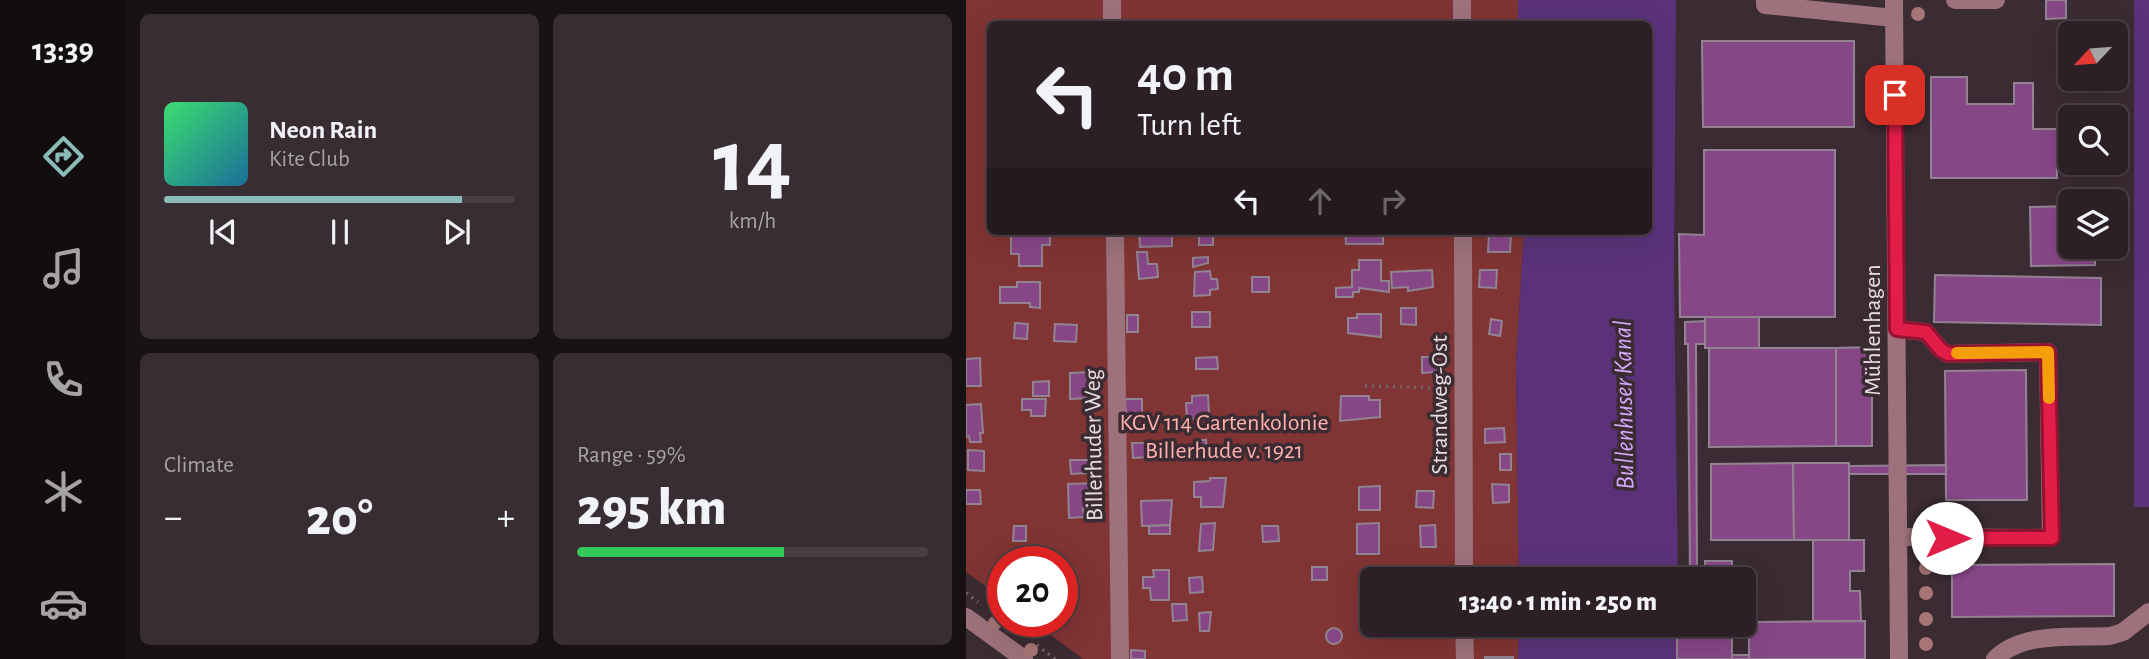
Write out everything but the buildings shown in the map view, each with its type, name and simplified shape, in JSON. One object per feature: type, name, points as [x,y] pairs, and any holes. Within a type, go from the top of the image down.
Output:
[{"type":"street","points":[[1112,0],[1112,21]]},
{"type":"street","points":[[1462,0],[1462,21]]},
{"type":"street","points":[[1765,0],[1765,5],[1894,9]]},
{"type":"street","points":[[1955,0],[1996,0]]},
{"type":"street","name":"Mühlenhagen","points":[[1894,9],[1899,659]]},
{"type":"street","name":"Billerhuder Weg","points":[[1115,235],[1121,659]]},
{"type":"street","name":"Strandweg-Ost","points":[[1463,235],[1464,567]]},
{"type":"street","points":[[1897,329],[1926,332],[1941,350],[1948,354],[2048,352],[2052,538],[1899,537]]},
{"type":"street","points":[[1995,659],[2006,648],[2023,641],[2110,636],[2123,632],[2149,612]]},
{"type":"street","points":[[966,617],[1024,659]]},
{"type":"street","points":[[1465,637],[1465,659]]},
{"type":"path","points":[[1365,386],[1463,388]]},
{"type":"green space","name":"KGV 114 Gartenkolonie Billerhude v. 1921","points":[[966,0],[1518,0],[1518,21],[987,21],[987,235],[1524,235],[1516,363],[1519,567],[1360,567],[1360,637],[1519,637],[1518,659],[1083,659],[1053,637],[1078,637],[1078,546],[987,546],[987,587],[966,572]]},
{"type":"water","name":"Bullenhuser Kanal","points":[[1518,0],[1676,0],[1674,281],[1678,567],[1519,567],[1516,363],[1524,235],[1652,235],[1652,21],[1518,21]]},
{"type":"water","points":[[2134,0],[2149,0],[2149,507],[2134,507]]},
{"type":"water","points":[[1519,637],[1677,637],[1677,659],[1518,659]]},
{"type":"slow traffic","points":[[1957,353],[2048,352],[2049,398]]},
{"type":"route","points":[[1895,95],[1897,329],[1926,332],[1941,350],[1948,354],[2048,352],[2052,538],[1947,538]]}]
